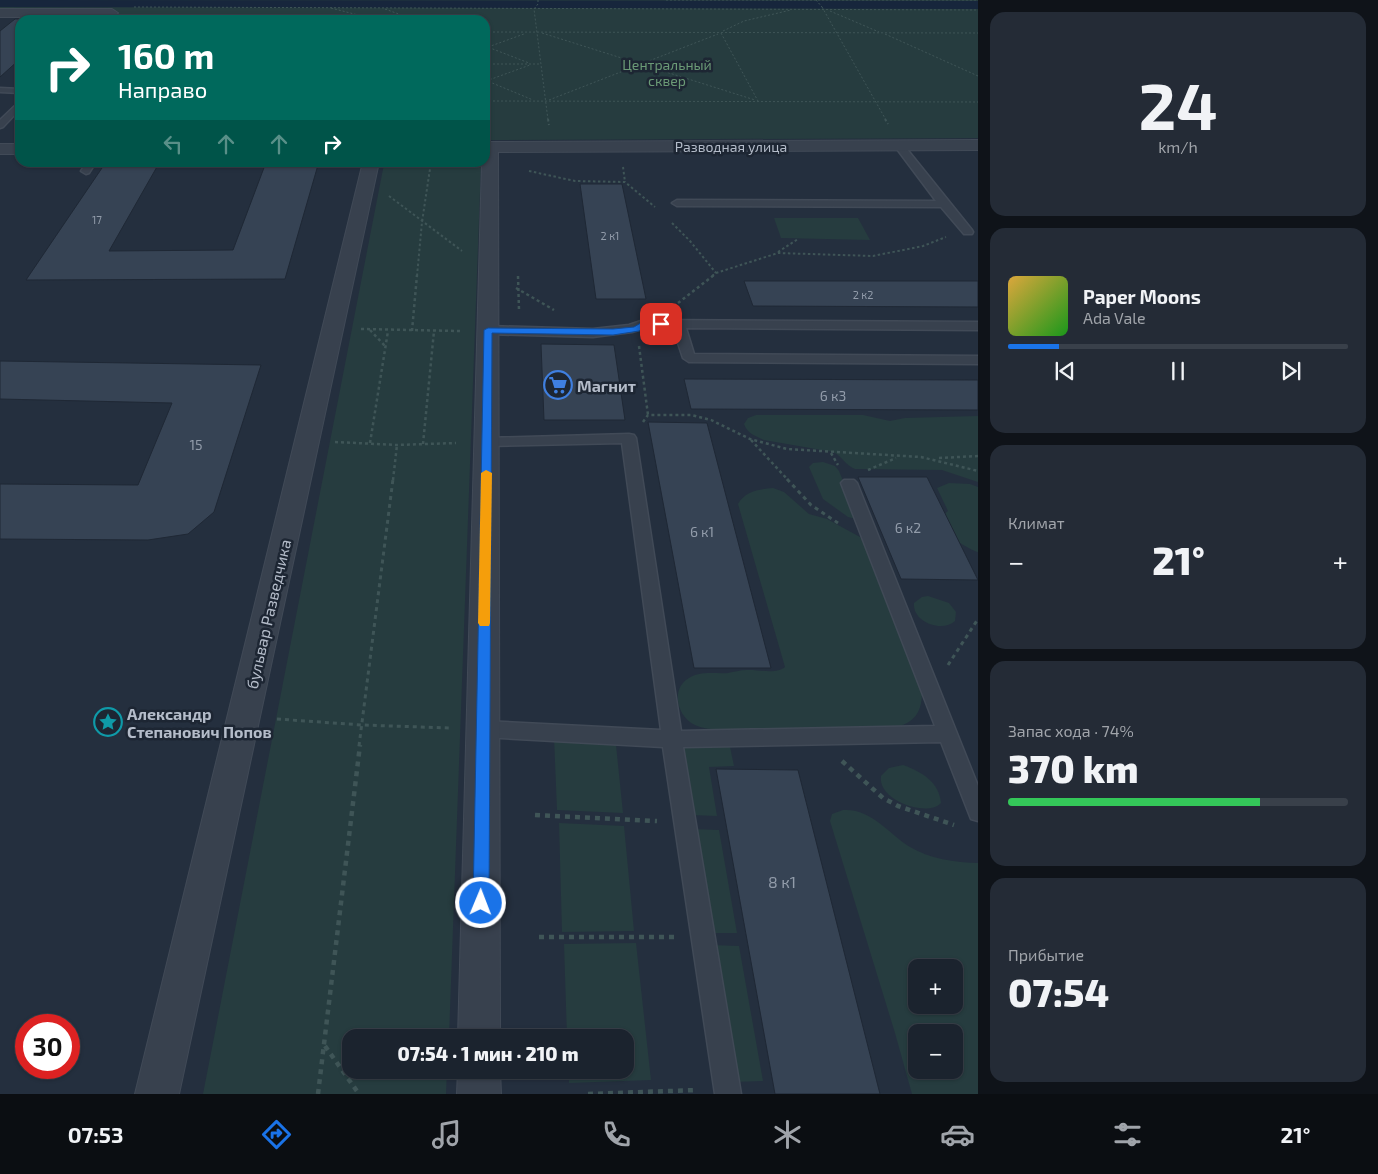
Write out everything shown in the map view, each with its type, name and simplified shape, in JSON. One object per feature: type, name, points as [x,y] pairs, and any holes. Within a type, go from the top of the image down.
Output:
[{"type":"street","name":"Разводная улица","points":[[490,147],[978,145]]},
{"type":"street","points":[[0,149],[15,149]]},
{"type":"street","points":[[479,1029],[489,270],[488,167]]},
{"type":"street","name":"бульвар Разведчика","points":[[157,1094],[369,174]]},
{"type":"street","points":[[479,1079],[479,1094]]},
{"type":"lane","points":[[0,90],[15,91]]},
{"type":"lane","points":[[3,121],[15,109]]},
{"type":"lane","points":[[899,145],[958,222],[968,232]]},
{"type":"lane","points":[[677,204],[944,204]]},
{"type":"lane","points":[[958,222],[978,223]]},
{"type":"lane","points":[[488,330],[613,332],[640,326],[678,324],[978,326]]},
{"type":"lane","points":[[678,324],[689,358],[978,360]]},
{"type":"lane","points":[[487,442],[629,438],[672,738],[728,1091]]},
{"type":"lane","points":[[849,482],[978,812]]},
{"type":"lane","points":[[483,729],[672,738],[948,734]]},
{"type":"path","points":[[538,0],[538,4],[534,9],[549,128]]},
{"type":"path","points":[[666,0],[978,0]]},
{"type":"path","points":[[816,0],[823,8],[874,102],[892,130]]},
{"type":"path","points":[[126,7],[978,10]]},
{"type":"path","points":[[326,7],[358,15]]},
{"type":"path","points":[[380,7],[402,15]]},
{"type":"path","points":[[823,8],[978,76]]},
{"type":"path","points":[[546,101],[641,65],[744,21],[798,9]]},
{"type":"path","points":[[490,32],[978,33]]},
{"type":"path","points":[[490,46],[528,32]]},
{"type":"path","points":[[538,32],[758,101]]},
{"type":"path","points":[[720,32],[758,101]]},
{"type":"path","points":[[490,48],[532,64]]},
{"type":"path","points":[[490,64],[540,64]]},
{"type":"path","points":[[490,80],[532,64]]},
{"type":"path","points":[[490,83],[534,101]]},
{"type":"path","points":[[490,100],[978,102]]},
{"type":"path","points":[[412,331],[422,222],[430,167]]},
{"type":"path","points":[[523,170],[575,182],[625,182],[655,207]]},
{"type":"path","points":[[369,174],[380,189],[489,270]]},
{"type":"path","points":[[669,221],[690,241],[716,273]]},
{"type":"path","points":[[778,253],[873,256],[923,246],[951,235]]},
{"type":"path","points":[[629,438],[648,415],[640,326],[666,312],[716,273],[778,253],[798,239]]},
{"type":"path","points":[[333,327],[434,332],[488,330]]},
{"type":"path","points":[[369,330],[386,347]]},
{"type":"path","points":[[370,443],[388,331]]},
{"type":"path","points":[[423,444],[434,332]]},
{"type":"path","points":[[648,415],[691,415],[711,420],[750,439],[787,449],[935,458],[978,456]]},
{"type":"path","points":[[750,439],[811,505],[838,523],[872,541]]},
{"type":"path","points":[[307,441],[397,444],[487,442]]},
{"type":"path","points":[[318,1094],[397,444]]},
{"type":"path","points":[[849,482],[858,474],[899,456]]},
{"type":"path","points":[[935,458],[978,471]]},
{"type":"path","points":[[930,691],[978,619]]},
{"type":"path","points":[[244,716],[362,725],[483,729]]},
{"type":"path","points":[[813,736],[883,798],[898,806],[960,827]]},
{"type":"path","points":[[535,814],[685,822]]},
{"type":"path","points":[[539,937],[704,937]]},
{"type":"path","points":[[324,1046],[359,1094]]},
{"type":"path","points":[[588,1094],[728,1091]]},
{"type":"green space","name":"Центральный сквер","points":[[0,0],[978,0],[978,138],[490,140],[490,15],[106,15],[111,9],[0,9]]},
{"type":"green space","points":[[383,167],[481,167],[449,1029],[342,1029],[342,1079],[447,1079],[446,1094],[203,1094]]},
{"type":"green space","points":[[774,218],[858,218],[870,240],[781,238]]},
{"type":"green space","points":[[756,415],[863,415],[890,421],[905,418],[978,416],[978,482],[942,470],[855,469],[833,452],[764,440],[755,436],[747,430],[744,424],[748,418]]},
{"type":"green space","points":[[823,462],[835,466],[839,471],[858,517],[856,519],[848,517],[823,499],[809,467],[813,463]]},
{"type":"green space","points":[[949,483],[970,484],[978,487],[978,552],[955,540],[946,530],[941,517],[948,511],[937,488]]},
{"type":"green space","points":[[773,488],[784,492],[809,514],[827,519],[860,537],[868,546],[922,695],[916,716],[908,722],[897,727],[722,730],[695,725],[684,716],[678,704],[679,691],[681,685],[691,677],[706,673],[728,673],[744,670],[777,671],[785,667],[738,504],[749,493]]},
{"type":"green space","points":[[928,596],[949,603],[956,612],[955,621],[943,626],[936,626],[929,624],[918,616],[914,603],[922,597]]},
{"type":"green space","points":[[554,737],[613,743],[616,745],[623,813],[557,810]]},
{"type":"green space","points":[[729,742],[734,766],[709,767],[717,816],[691,815],[678,743]]},
{"type":"green space","points":[[903,765],[917,771],[933,784],[940,796],[941,803],[934,807],[915,807],[904,804],[887,792],[882,785],[881,776],[889,768]]},
{"type":"green space","points":[[843,810],[853,810],[879,822],[917,851],[942,859],[978,863],[978,1094],[912,1094],[830,821],[832,814]]},
{"type":"green space","points":[[559,823],[624,826],[634,931],[562,932]]},
{"type":"green space","points":[[691,829],[719,830],[737,933],[709,933]]},
{"type":"green space","points":[[636,943],[651,1080],[569,1083],[569,1079],[634,1079],[634,1029],[567,1029],[564,944]]},
{"type":"green space","points":[[710,945],[739,946],[763,1081],[732,1082]]},
{"type":"building","points":[[15,19],[15,64],[0,77],[0,31]]},
{"type":"building","points":[[103,167],[157,167],[109,251],[233,250],[264,167],[317,167],[285,279],[26,280]]},
{"type":"building","points":[[580,184],[622,184],[646,299],[596,299]]},
{"type":"building","points":[[744,281],[978,281],[978,307],[753,306]]},
{"type":"building","points":[[541,344],[614,345],[625,420],[544,420]]},
{"type":"building","points":[[0,361],[261,365],[214,512],[188,534],[148,540],[0,539],[0,484],[138,485],[172,403],[0,399]]},
{"type":"building","points":[[684,379],[978,380],[978,410],[691,409]]},
{"type":"building","points":[[648,422],[707,423],[771,668],[694,668]]},
{"type":"building","points":[[858,477],[927,477],[978,580],[901,579]]},
{"type":"building","points":[[716,769],[798,770],[880,1094],[775,1094]]},
{"type":"waterway","points":[[0,3],[978,5]]},
{"type":"slow traffic","points":[[484,623],[486,473]]},
{"type":"place","name":"Магнит","points":[[558,385]]},
{"type":"place","name":"Александр Степанович Попов","points":[[108,722]]},
{"type":"route","points":[[481,903],[488,330],[613,332],[636,329],[644,324],[661,324]]}]
